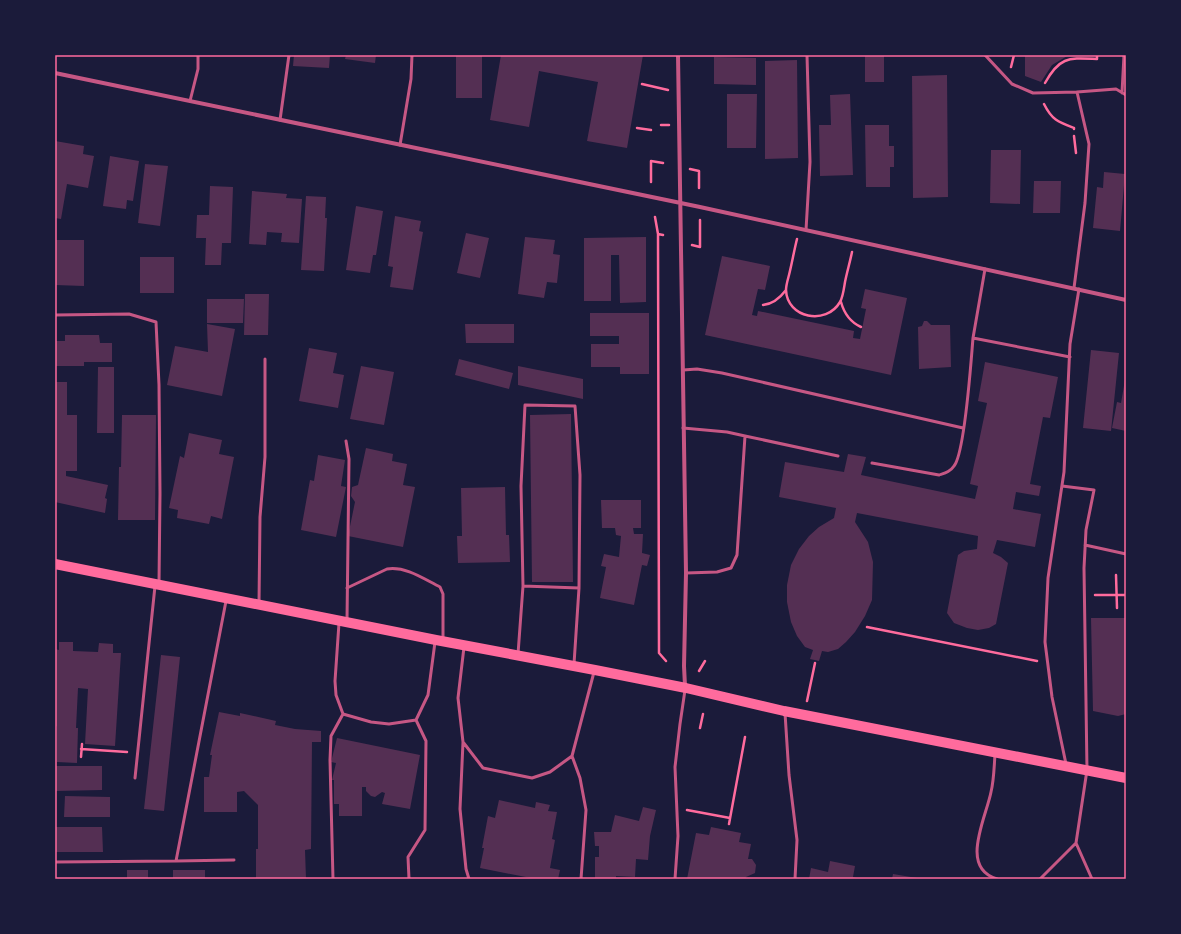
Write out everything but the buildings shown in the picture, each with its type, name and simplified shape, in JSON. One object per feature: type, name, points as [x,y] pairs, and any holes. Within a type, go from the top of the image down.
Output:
[{"type":"main road","points":[[55,564],[464,646],[686,688],[784,711],[995,751],[1126,778]]},
{"type":"street","points":[[678,55],[686,573],[684,666],[686,688]]},
{"type":"street","points":[[55,73],[680,203],[1126,300]]},
{"type":"lane","points":[[190,101],[198,69],[198,55]]},
{"type":"lane","points":[[280,120],[289,55]]},
{"type":"lane","points":[[400,145],[412,55]]},
{"type":"lane","points":[[806,230],[810,162],[807,55]]},
{"type":"lane","points":[[985,55],[1012,84],[1033,93],[1116,89],[1124,94]]},
{"type":"lane","points":[[1124,55],[1124,94]]},
{"type":"lane","points":[[1074,288],[1085,203],[1089,144],[1077,92]]},
{"type":"lane","points":[[872,464],[939,474],[947,473],[955,465],[964,428],[973,338],[985,269]]},
{"type":"lane","points":[[1066,766],[1052,697],[1045,642],[1048,578],[1064,472],[1070,344],[1079,289]]},
{"type":"lane","points":[[55,314],[129,314],[156,322],[159,385],[160,494],[157,585],[135,778]]},
{"type":"lane","points":[[973,338],[1070,357]]},
{"type":"lane","points":[[259,605],[260,518],[265,457],[265,359]]},
{"type":"lane","points":[[683,370],[697,369],[722,373],[964,428]]},
{"type":"lane","points":[[518,656],[523,586],[521,486],[525,405],[575,406],[580,475],[579,588],[574,666]]},
{"type":"lane","points":[[683,428],[727,432],[838,456]]},
{"type":"lane","points":[[686,573],[718,572],[731,568],[737,555],[746,436]]},
{"type":"lane","points":[[333,879],[330,760],[332,736],[343,714],[336,695],[335,681],[347,588],[349,459],[346,441]]},
{"type":"lane","points":[[1062,486],[1094,490],[1086,530],[1084,568],[1087,770],[1076,843],[1092,879]]},
{"type":"lane","points":[[1085,546],[1126,554]]},
{"type":"lane","points":[[347,588],[386,569],[393,568],[408,571],[440,587],[443,594],[439,641],[428,695],[416,720]]},
{"type":"lane","points":[[523,586],[579,588]]},
{"type":"lane","points":[[176,861],[227,598]]},
{"type":"lane","points":[[464,646],[458,698],[463,742],[460,809],[466,869],[469,879]]},
{"type":"lane","points":[[581,879],[586,810],[580,778],[572,756],[595,670]]},
{"type":"lane","points":[[675,879],[678,836],[675,767],[686,688]]},
{"type":"lane","points":[[784,711],[789,775],[797,840],[795,879]]},
{"type":"lane","points":[[343,714],[371,722],[389,724],[416,720]]},
{"type":"lane","points":[[409,879],[408,857],[425,830],[426,741],[416,720]]},
{"type":"lane","points":[[463,742],[483,768],[532,778],[550,772],[572,756]]},
{"type":"lane","points":[[995,751],[991,791],[978,841],[976,857],[983,872],[996,879]]},
{"type":"lane","points":[[1040,879],[1076,843]]},
{"type":"lane","points":[[55,862],[234,860]]},
{"type":"path","points":[[1012,64],[1014,55]]},
{"type":"path","points":[[1077,158],[1074,128],[1053,118],[1043,100],[1042,92],[1044,83],[1059,62],[1073,58],[1097,59],[1097,55]]},
{"type":"path","points":[[642,84],[661,88]]},
{"type":"path","points":[[637,128],[650,130]]},
{"type":"path","points":[[651,182],[651,161],[663,163]]},
{"type":"path","points":[[689,169],[699,171],[699,188]]},
{"type":"path","points":[[655,217],[658,234],[659,653],[666,661]]},
{"type":"path","points":[[689,244],[700,246],[700,220]]},
{"type":"path","points":[[658,234],[663,235]]},
{"type":"path","points":[[763,305],[770,304],[777,300],[786,290],[795,245]]},
{"type":"path","points":[[786,290],[790,300],[799,312],[809,316],[822,316],[827,314],[832,311],[841,301],[851,258]]},
{"type":"path","points":[[841,301],[848,318],[855,325],[861,327]]},
{"type":"path","points":[[1116,575],[1117,608]]},
{"type":"path","points":[[1099,595],[1126,595]]},
{"type":"path","points":[[867,627],[1037,661]]},
{"type":"path","points":[[700,671],[705,661]]},
{"type":"path","points":[[808,697],[815,663]]},
{"type":"path","points":[[700,728],[703,714]]},
{"type":"path","points":[[729,824],[745,737]]},
{"type":"path","points":[[80,757],[82,744]]},
{"type":"path","points":[[81,749],[119,751]]},
{"type":"path","points":[[687,810],[730,818]]}]
